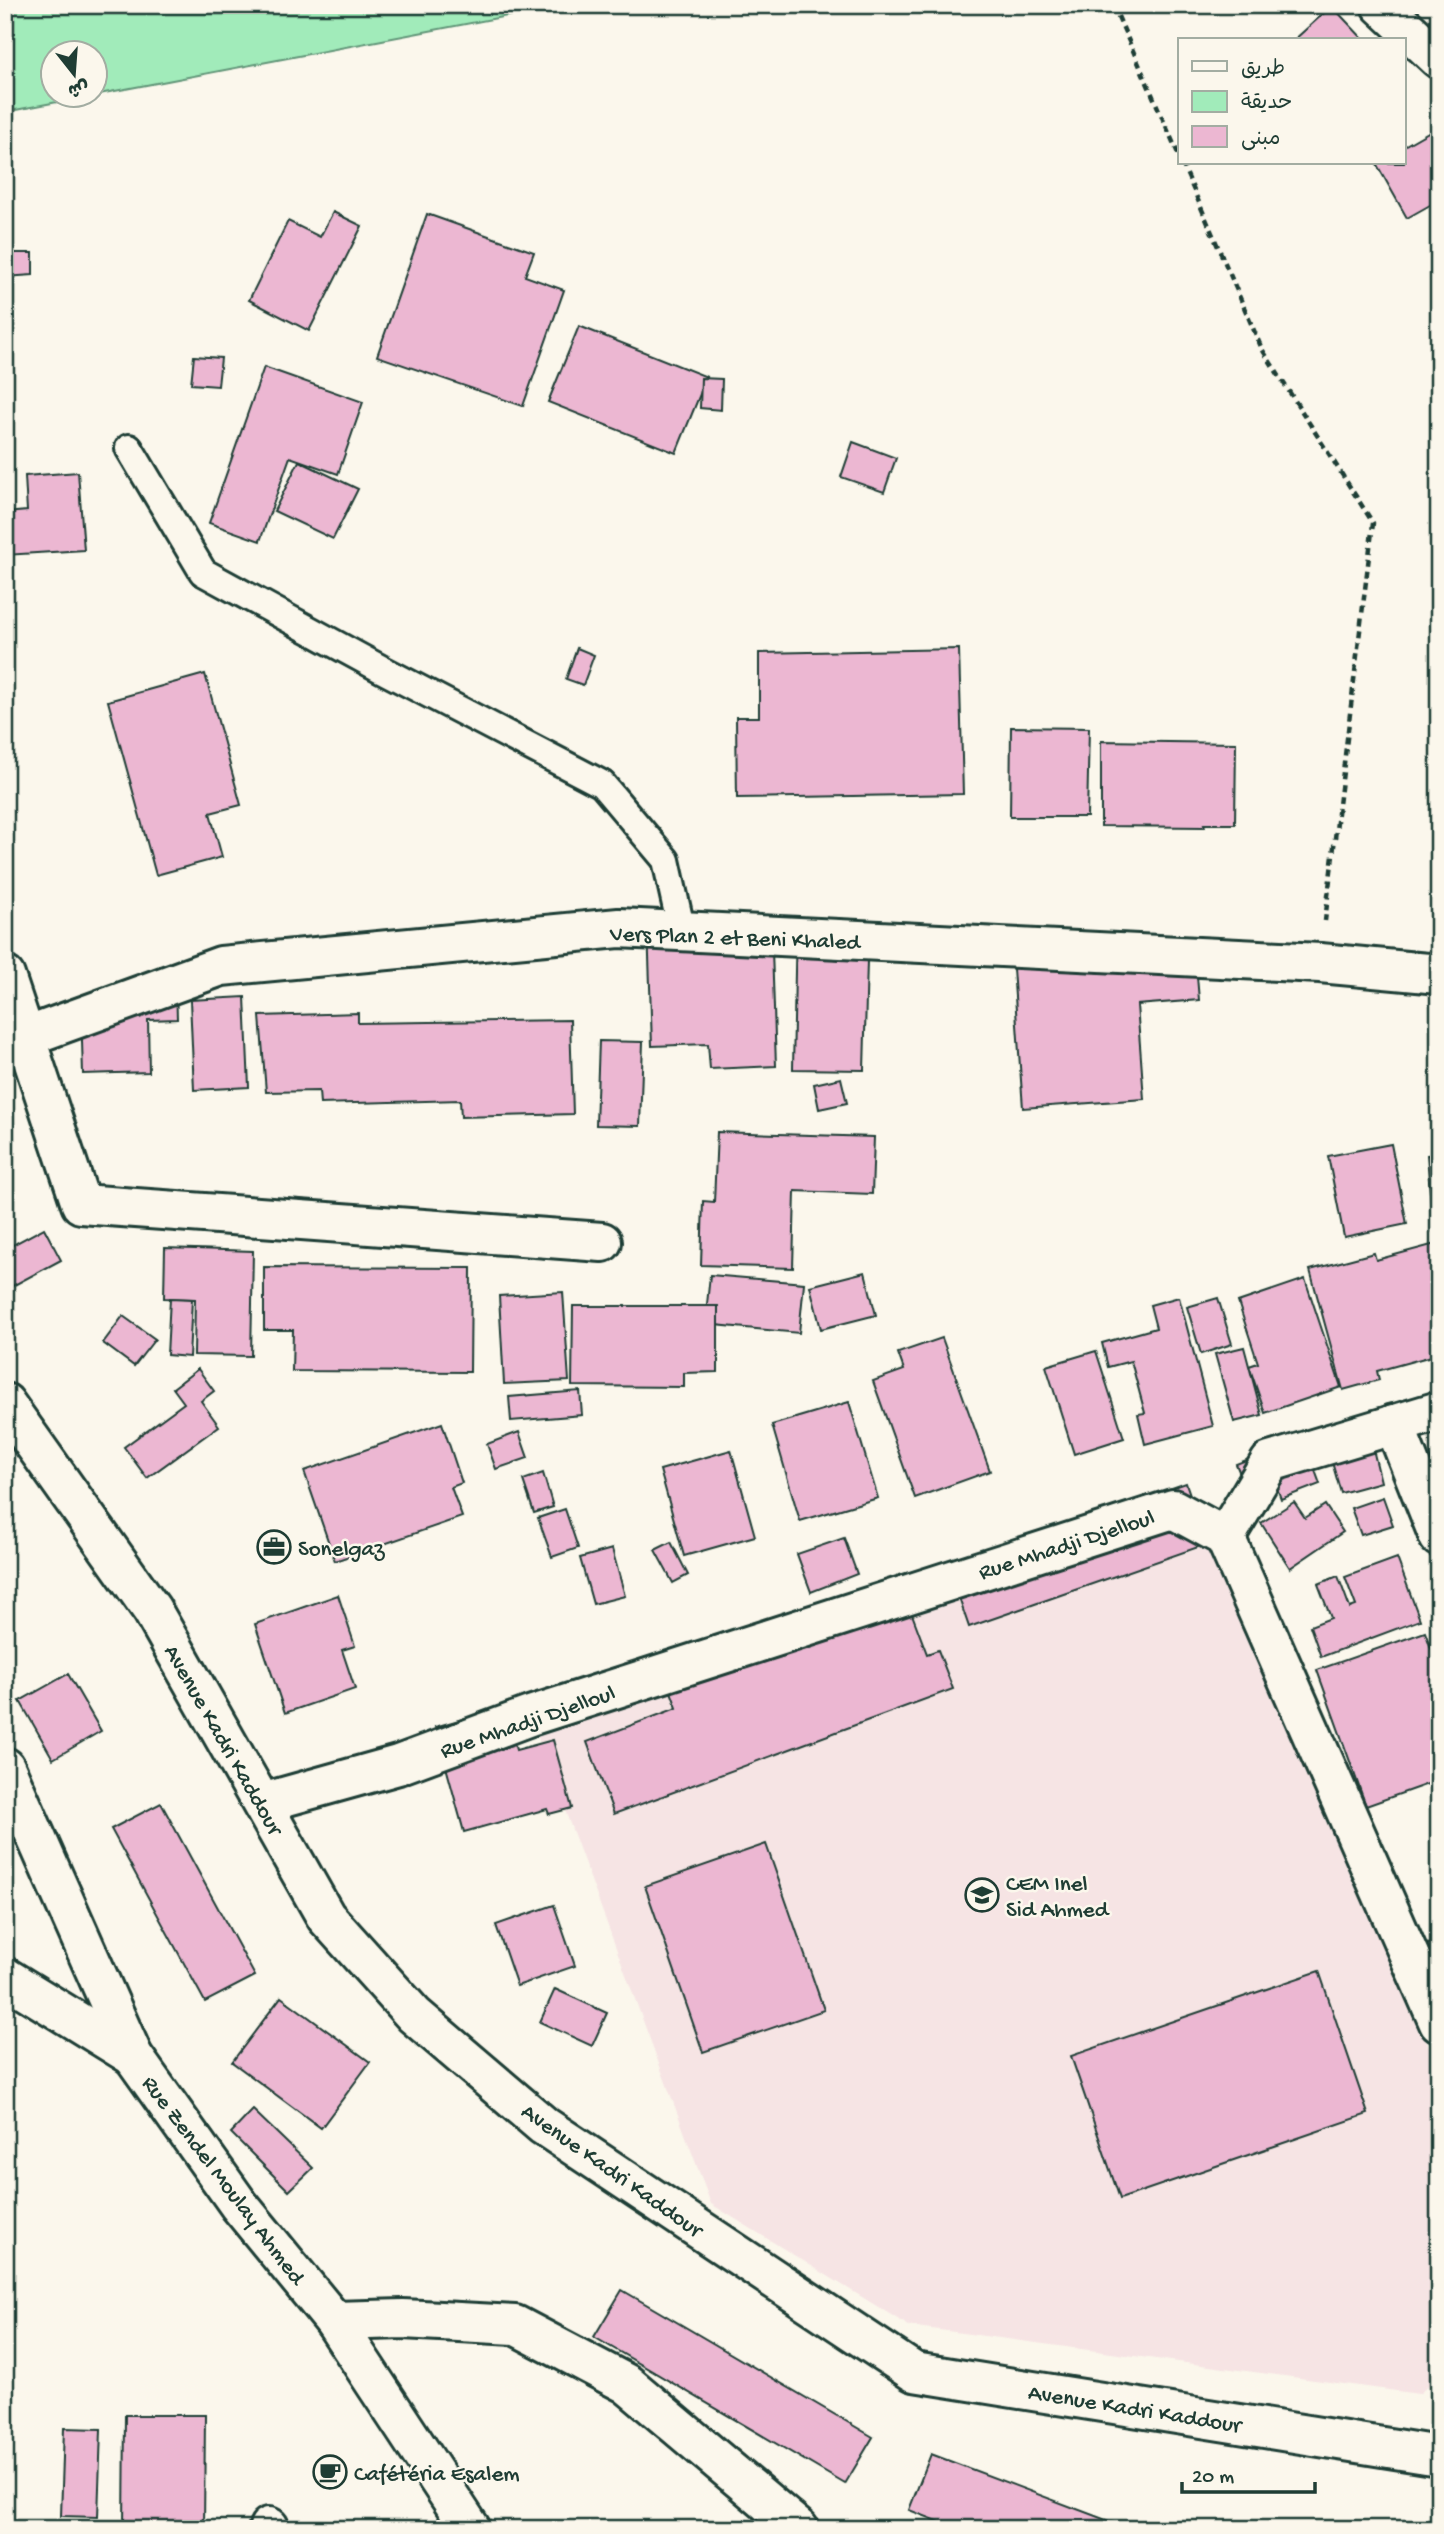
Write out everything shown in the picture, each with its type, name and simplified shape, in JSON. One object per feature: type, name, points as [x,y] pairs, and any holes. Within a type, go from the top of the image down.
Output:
[{"type":"street","points":[[1381,5],[1439,59]]},
{"type":"street","name":"Vers Plan 2 et Beni Khaled","points":[[14,1044],[220,966],[619,928],[1320,963],[1439,974]]},
{"type":"street","points":[[5,976],[14,1044],[81,1204],[602,1242]]},
{"type":"street","name":"Avenue Kadri Kaddour","points":[[5,1404],[20,1438],[152,1610],[326,1917],[414,2015],[544,2126],[914,2372],[1438,2453]]},
{"type":"street","points":[[1439,1410],[1270,1462],[1225,1537],[1439,2023]]},
{"type":"street","points":[[1394,1424],[1439,1537]]},
{"type":"street","name":"Rue Mhadji Djelloul","points":[[262,1804],[398,1765],[530,1716],[1173,1509],[1225,1537]]},
{"type":"street","name":"Rue Zendel Moulay Ahmed","points":[[5,1767],[133,2056],[230,2194],[334,2321],[471,2529]]},
{"type":"street","points":[[5,1977],[133,2056]]},
{"type":"street","points":[[334,2321],[403,2319],[515,2325],[627,2384],[799,2529]]},
{"type":"lane","points":[[128,448],[204,572],[383,670],[602,784],[666,860],[682,932]]},
{"type":"path","points":[[1114,5],[1178,153]]},
{"type":"path","points":[[1183,164],[1262,349],[1373,523],[1320,963]]},
{"type":"shaded area","name":"CEM Inel Sid Ahmed","points":[[1173,1509],[1225,1537],[1439,2073],[1439,2376],[1419,2394],[909,2326],[711,2204],[530,1716]]},
{"type":"green space","points":[[5,5],[565,5],[108,92],[108,38],[38,38],[38,106],[5,112]]},
{"type":"building","points":[[1332,6],[1362,38],[1296,38]]},
{"type":"building","points":[[1439,126],[1439,200],[1407,218],[1377,164],[1406,164],[1406,145]]},
{"type":"building","points":[[333,212],[362,226],[309,331],[249,300],[288,221],[320,237]]},
{"type":"building","points":[[427,214],[534,252],[525,276],[564,290],[523,406],[377,356]]},
{"type":"building","points":[[5,253],[33,253],[33,275],[5,277]]},
{"type":"building","points":[[579,326],[707,377],[676,453],[548,402]]},
{"type":"building","points":[[194,356],[221,358],[218,386],[191,384]]},
{"type":"building","points":[[264,367],[363,402],[338,474],[290,457],[260,541],[209,523]]},
{"type":"building","points":[[701,378],[722,379],[721,410],[700,408]]},
{"type":"building","points":[[853,442],[896,458],[884,492],[841,477]]},
{"type":"building","points":[[299,461],[358,489],[333,539],[274,511]]},
{"type":"building","points":[[78,472],[84,550],[5,555],[5,513],[27,511],[25,476]]},
{"type":"building","points":[[577,648],[594,655],[583,685],[566,679]]},
{"type":"building","points":[[959,649],[963,794],[737,798],[736,717],[759,717],[759,653]]},
{"type":"building","points":[[205,674],[241,805],[210,813],[222,857],[156,875],[108,701]]},
{"type":"building","points":[[1011,727],[1089,728],[1087,817],[1010,817]]},
{"type":"building","points":[[1101,741],[1236,743],[1235,824],[1204,824],[1205,827],[1101,826]]},
{"type":"building","points":[[771,921],[776,1066],[710,1069],[708,1044],[652,1046],[648,926]]},
{"type":"building","points":[[796,923],[868,924],[864,1070],[793,1069]]},
{"type":"building","points":[[1194,941],[1199,1000],[1137,1005],[1144,1099],[1023,1108],[1012,955]]},
{"type":"building","points":[[176,987],[177,1019],[148,1020],[149,1072],[83,1074],[81,1008]]},
{"type":"building","points":[[245,997],[249,1087],[194,1090],[190,1000]]},
{"type":"building","points":[[358,1013],[358,1023],[570,1020],[573,1114],[461,1117],[460,1100],[320,1104],[319,1091],[266,1092],[260,1016]]},
{"type":"building","points":[[599,1041],[643,1042],[640,1126],[596,1125]]},
{"type":"building","points":[[841,1078],[847,1103],[819,1109],[814,1084]]},
{"type":"building","points":[[717,1132],[874,1137],[872,1194],[795,1191],[793,1268],[701,1265],[703,1201],[714,1202]]},
{"type":"building","points":[[1391,1144],[1407,1224],[1344,1237],[1328,1156]]},
{"type":"building","points":[[1439,1154],[1439,1232],[1433,1232],[1427,1155]]},
{"type":"building","points":[[44,1228],[61,1260],[5,1290],[5,1249]]},
{"type":"building","points":[[1439,1243],[1439,1354],[1377,1371],[1379,1380],[1343,1390],[1310,1270],[1374,1253],[1376,1260]]},
{"type":"building","points":[[165,1248],[253,1251],[251,1356],[194,1355],[195,1299],[164,1298]]},
{"type":"building","points":[[264,1267],[471,1268],[470,1372],[292,1371],[293,1330],[264,1330]]},
{"type":"building","points":[[865,1272],[876,1315],[821,1329],[810,1286]]},
{"type":"building","points":[[710,1275],[804,1283],[799,1333],[705,1324]]},
{"type":"building","points":[[1305,1279],[1341,1387],[1265,1413],[1249,1366],[1258,1363],[1238,1302]]},
{"type":"building","points":[[563,1292],[569,1381],[504,1384],[499,1296]]},
{"type":"building","points":[[1179,1297],[1213,1426],[1145,1444],[1138,1414],[1145,1413],[1131,1361],[1108,1367],[1102,1343],[1156,1328],[1150,1305]]},
{"type":"building","points":[[170,1298],[192,1299],[189,1357],[167,1355]]},
{"type":"building","points":[[1218,1298],[1232,1344],[1201,1354],[1187,1307]]},
{"type":"building","points":[[573,1306],[718,1306],[718,1372],[684,1373],[684,1387],[572,1386]]},
{"type":"building","points":[[123,1316],[155,1339],[134,1366],[103,1343]]},
{"type":"building","points":[[942,1338],[990,1471],[915,1498],[873,1381],[904,1370],[898,1353]]},
{"type":"building","points":[[1244,1347],[1262,1415],[1234,1422],[1215,1354]]},
{"type":"building","points":[[1096,1351],[1124,1438],[1074,1454],[1046,1366]]},
{"type":"building","points":[[198,1369],[214,1391],[201,1401],[219,1426],[147,1478],[124,1447],[184,1403],[173,1388]]},
{"type":"building","points":[[580,1391],[582,1415],[511,1421],[509,1397]]},
{"type":"building","points":[[849,1402],[878,1498],[800,1521],[772,1425]]},
{"type":"building","points":[[442,1423],[462,1483],[451,1487],[462,1517],[335,1561],[304,1471]]},
{"type":"building","points":[[519,1432],[528,1458],[496,1469],[487,1444]]},
{"type":"building","points":[[1303,1438],[1320,1484],[1281,1499],[1276,1485],[1249,1496],[1236,1464]]},
{"type":"building","points":[[1371,1441],[1381,1482],[1341,1493],[1329,1452]]},
{"type":"building","points":[[731,1450],[755,1536],[684,1556],[660,1470]]},
{"type":"building","points":[[543,1473],[553,1507],[534,1513],[523,1480]]},
{"type":"building","points":[[1186,1483],[1207,1544],[969,1627],[948,1566]]},
{"type":"building","points":[[1383,1497],[1393,1525],[1361,1535],[1351,1508]]},
{"type":"building","points":[[1294,1502],[1305,1518],[1325,1505],[1343,1532],[1290,1568],[1261,1523]]},
{"type":"building","points":[[565,1509],[578,1548],[552,1557],[538,1518]]},
{"type":"building","points":[[844,1538],[857,1574],[811,1592],[797,1554]]},
{"type":"building","points":[[671,1542],[688,1575],[673,1583],[655,1550]]},
{"type":"building","points":[[612,1549],[625,1596],[593,1604],[580,1558]]},
{"type":"building","points":[[1397,1558],[1420,1620],[1321,1657],[1310,1626],[1331,1618],[1318,1584],[1338,1576],[1350,1608],[1356,1606],[1345,1577]]},
{"type":"building","points":[[898,1577],[927,1654],[938,1650],[953,1689],[614,1814],[587,1742],[677,1708],[661,1664]]},
{"type":"building","points":[[338,1595],[355,1646],[342,1650],[355,1689],[285,1713],[255,1624]]},
{"type":"building","points":[[1425,1632],[1439,1669],[1439,1780],[1366,1806],[1317,1670]]},
{"type":"building","points":[[68,1674],[101,1731],[53,1759],[20,1701]]},
{"type":"building","points":[[504,1707],[516,1750],[553,1740],[572,1808],[549,1814],[547,1809],[464,1832],[435,1727]]},
{"type":"building","points":[[161,1803],[255,1976],[205,2002],[111,1829]]},
{"type":"building","points":[[766,1844],[824,2010],[703,2052],[645,1886]]},
{"type":"building","points":[[554,1905],[575,1966],[517,1986],[496,1925]]},
{"type":"building","points":[[1439,1941],[1439,1976],[1428,1944]]},
{"type":"building","points":[[1319,1971],[1368,2114],[1120,2199],[1071,2056]]},
{"type":"building","points":[[555,1989],[607,2013],[592,2046],[540,2022]]},
{"type":"building","points":[[281,1997],[370,2062],[321,2128],[232,2062]]},
{"type":"building","points":[[253,2110],[313,2168],[289,2191],[231,2133]]},
{"type":"building","points":[[622,2290],[873,2437],[845,2484],[594,2337]]},
{"type":"building","points":[[125,2415],[205,2415],[204,2529],[124,2529]]},
{"type":"building","points":[[64,2428],[101,2429],[98,2517],[61,2516]]},
{"type":"building","points":[[931,2454],[1130,2529],[958,2529],[909,2510]]},
{"type":"place","name":"Sonelgaz","points":[[274,1547]]},
{"type":"place","name":"CEM Inel Sid Ahmed","points":[[982,1895]]},
{"type":"place","name":"Cafétéria Esalem","points":[[330,2472]]}]
